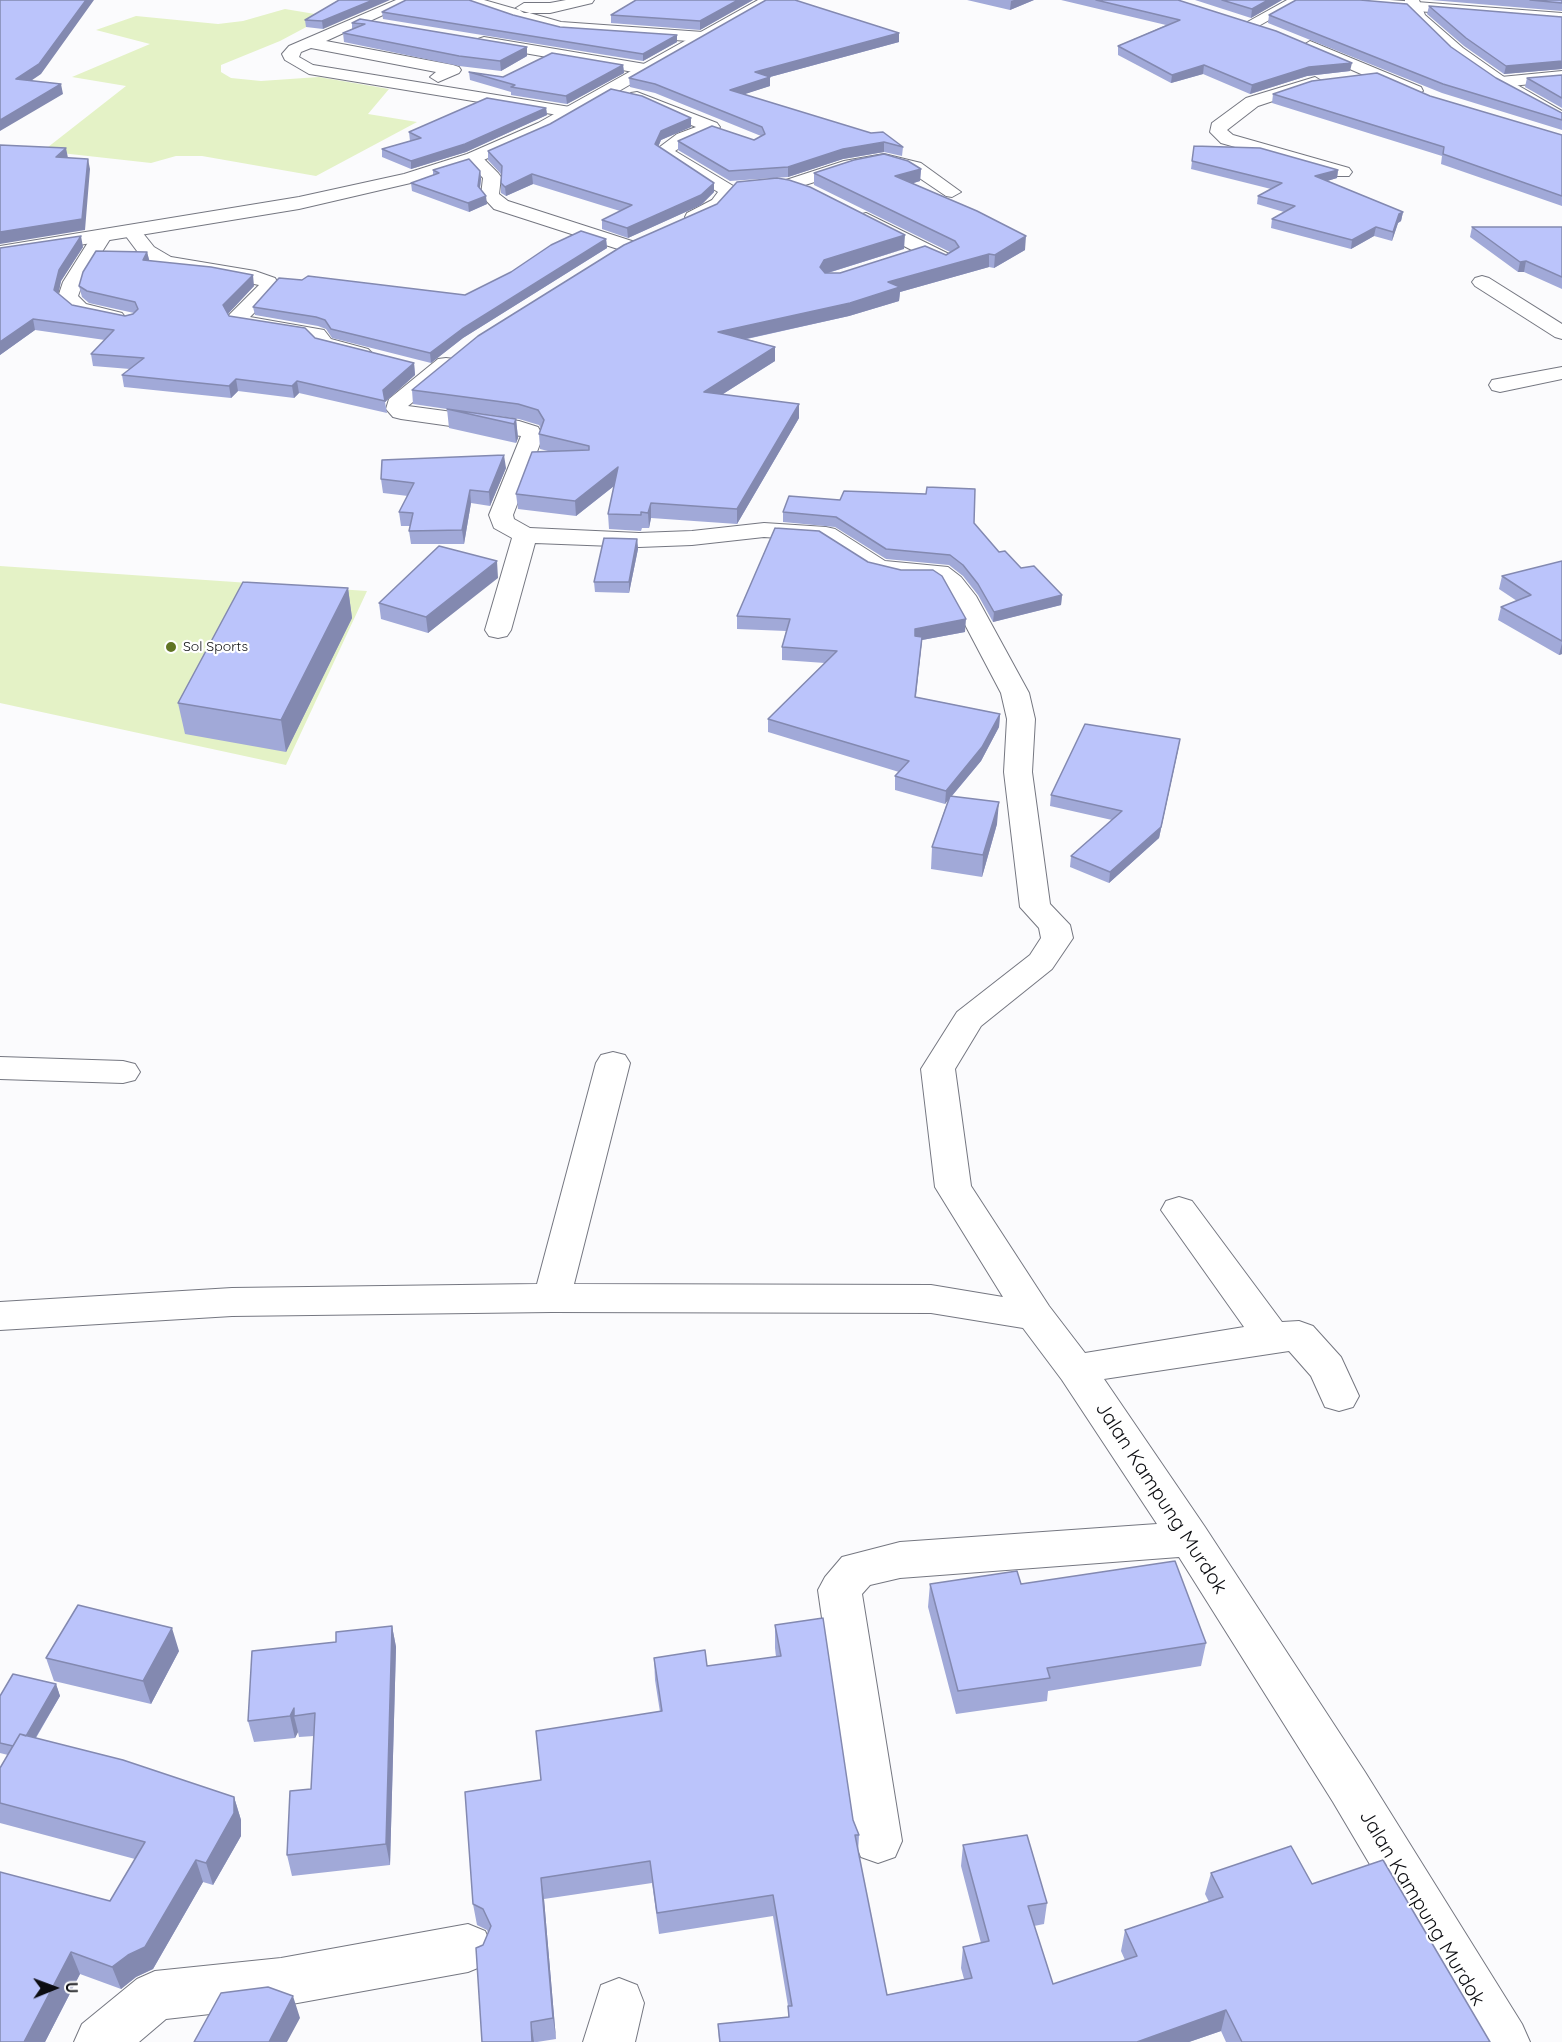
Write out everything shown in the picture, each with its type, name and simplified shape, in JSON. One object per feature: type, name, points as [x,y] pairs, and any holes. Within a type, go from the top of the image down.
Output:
[{"type":"street","points":[[409,0],[295,49],[290,54],[293,60],[309,69],[570,112]]},
{"type":"street","points":[[469,0],[519,17],[561,27],[703,37]]},
{"type":"street","points":[[506,0],[533,10],[587,0]]},
{"type":"street","points":[[0,252],[299,203],[409,178],[473,158],[515,141],[570,112],[769,0]]},
{"type":"street","points":[[1250,25],[1298,0]]},
{"type":"street","points":[[1333,0],[1412,4],[1562,18]]},
{"type":"street","points":[[1412,4],[1431,30],[1501,82],[1562,118]]},
{"type":"street","points":[[552,20],[565,10],[562,6]]},
{"type":"street","points":[[1232,19],[1270,31]]},
{"type":"street","points":[[357,21],[387,26]]},
{"type":"street","points":[[463,38],[645,69]]},
{"type":"street","points":[[1291,38],[1377,76],[1427,95]]},
{"type":"street","points":[[309,43],[474,74]]},
{"type":"street","points":[[528,64],[548,54]]},
{"type":"street","points":[[418,87],[453,70]]},
{"type":"street","points":[[1343,172],[1227,139],[1219,132],[1218,127],[1252,102],[1308,83],[1377,76]]},
{"type":"street","points":[[1501,82],[1562,76]]},
{"type":"street","points":[[608,90],[648,99],[719,130],[668,146],[666,153],[747,186]]},
{"type":"street","points":[[473,158],[492,177],[490,195],[501,205],[648,237]]},
{"type":"street","points":[[599,264],[648,237],[709,211],[719,204],[729,191],[747,186],[789,185],[875,159],[888,159],[915,166],[952,192]]},
{"type":"street","points":[[789,185],[817,194]]},
{"type":"street","points":[[849,210],[946,260]]},
{"type":"street","points":[[131,231],[147,251],[165,261],[204,270],[255,277],[268,282],[265,292],[237,318],[238,321],[310,332],[317,334],[324,344],[382,358]]},
{"type":"street","points":[[102,236],[73,282],[68,300],[82,310],[128,319]]},
{"type":"street","points":[[895,260],[926,250]]},
{"type":"street","points":[[1482,282],[1562,333]]},
{"type":"street","points":[[462,351],[425,369],[397,404],[397,409],[401,412],[519,428],[530,432],[532,436],[501,515],[503,523],[525,535],[498,630]]},
{"type":"street","points":[[1500,385],[1562,373]]},
{"type":"street","name":"Jalan Kampung Murdok","points":[[525,535],[639,540],[794,530],[826,534],[877,567],[901,572],[939,572],[952,582],[963,596],[1015,693],[1021,719],[1018,772],[1035,907],[1054,926],[1057,938],[1041,962],[969,1019],[938,1069],[953,1187],[1035,1316],[1076,1369],[1190,1539],[1349,1787],[1504,2042]]},
{"type":"street","points":[[552,1298],[613,1063]]},
{"type":"street","points":[[0,1068],[123,1072]]},
{"type":"street","points":[[1179,1210],[1272,1336]]},
{"type":"street","points":[[0,1316],[232,1302],[552,1298],[931,1299],[1035,1316]]},
{"type":"street","points":[[1076,1369],[1272,1336],[1299,1336],[1327,1368],[1338,1396]]},
{"type":"street","points":[[878,1841],[840,1590],[857,1570],[900,1560],[1190,1539]]},
{"type":"street","points":[[100,2042],[155,1996],[281,1983],[468,1948]]},
{"type":"green space","points":[[285,9],[327,16],[280,41],[221,65],[221,72],[231,78],[261,81],[319,77],[389,89],[368,114],[417,122],[316,176],[202,156],[176,156],[151,163],[43,151],[126,86],[72,77],[150,44],[96,30],[136,16],[218,24],[243,21]]},
{"type":"green space","name":"Sol Sports","points":[[0,566],[367,591],[286,765],[0,703]]},
{"type":"building","points":[[0,0],[86,0],[39,64],[16,79],[61,84],[0,120]]},
{"type":"building","points":[[339,0],[373,0],[322,21],[305,20]]},
{"type":"building","points":[[406,0],[469,0],[513,15],[560,27],[677,35],[643,54],[382,12]]},
{"type":"building","points":[[636,0],[738,0],[700,21],[611,15]]},
{"type":"building","points":[[766,0],[795,0],[899,33],[755,72],[770,77],[730,90],[871,133],[883,132],[903,147],[884,142],[843,149],[788,167],[729,171],[678,141],[712,126],[754,140],[765,134],[762,127],[655,84],[629,78]]},
{"type":"building","points":[[1096,0],[1178,0],[1276,31],[1352,63],[1309,67],[1252,85],[1204,65],[1172,75],[1118,46],[1180,20]]},
{"type":"building","points":[[1222,0],[1268,0],[1252,9]]},
{"type":"building","points":[[1296,0],[1360,0],[1407,4],[1451,47],[1496,78],[1562,113],[1562,120],[1443,84],[1269,15]]},
{"type":"building","points":[[1530,0],[1562,0],[1562,3]]},
{"type":"building","points":[[1429,6],[1562,17],[1562,61],[1506,66],[1466,38]]},
{"type":"building","points":[[360,19],[527,47],[500,61],[459,56],[343,33],[365,24],[352,23]]},
{"type":"building","points":[[552,53],[623,65],[566,96],[511,87],[515,85],[469,72],[503,77]]},
{"type":"building","points":[[1377,73],[1430,96],[1562,135],[1562,196],[1443,154],[1444,147],[1273,94],[1312,81]]},
{"type":"building","points":[[1562,75],[1562,98],[1527,78]]},
{"type":"building","points":[[611,89],[642,96],[691,118],[661,131],[655,144],[714,183],[701,195],[627,228],[602,220],[632,205],[532,174],[505,187],[501,183],[502,166],[488,151],[550,124]]},
{"type":"building","points":[[487,98],[546,108],[465,144],[411,161],[382,149],[421,138],[409,132]]},
{"type":"building","points":[[0,145],[66,148],[56,157],[88,159],[82,219],[0,232]]},
{"type":"building","points":[[1194,146],[1260,148],[1338,170],[1315,176],[1403,212],[1399,214],[1393,232],[1376,227],[1352,240],[1272,219],[1295,206],[1258,196],[1282,183],[1192,161]]},
{"type":"building","points":[[884,154],[908,161],[921,169],[895,176],[977,211],[1026,236],[995,255],[989,254],[888,282],[900,287],[850,303],[718,332],[775,347],[704,392],[799,404],[737,509],[651,503],[648,513],[641,512],[641,515],[608,514],[618,467],[575,501],[516,494],[532,452],[589,450],[589,446],[539,434],[544,420],[538,410],[518,404],[412,390],[478,336],[624,245],[717,204],[737,182],[777,178],[789,180],[810,187],[905,235],[824,260],[820,267],[825,273],[840,273],[925,246],[946,255],[959,247],[955,241],[814,173],[854,160]]},
{"type":"building","points":[[469,159],[480,171],[478,186],[486,196],[468,203],[411,183],[439,173],[433,170]]},
{"type":"building","points":[[1472,227],[1562,227],[1562,277],[1526,261],[1520,262]]},
{"type":"building","points":[[581,231],[606,239],[462,329],[430,353],[331,329],[325,320],[316,317],[253,307],[279,278],[302,280],[308,276],[465,295],[511,272],[551,245]]},
{"type":"building","points":[[81,236],[59,270],[54,290],[72,305],[125,316],[133,314],[138,309],[135,302],[87,291],[79,286],[83,272],[96,251],[147,252],[143,260],[211,267],[253,275],[223,305],[229,316],[305,328],[315,338],[414,363],[383,390],[385,401],[297,381],[292,386],[236,379],[229,386],[122,375],[144,358],[91,354],[114,330],[33,319],[0,342],[0,248]]},
{"type":"building","points":[[447,409],[516,419],[514,424]]},
{"type":"building","points":[[504,455],[489,492],[470,490],[462,530],[409,531],[413,513],[399,512],[414,483],[381,479],[382,460]]},
{"type":"building","points":[[927,487],[975,489],[974,523],[999,552],[1005,551],[1021,568],[1034,566],[1062,595],[994,612],[978,584],[963,565],[950,555],[886,549],[836,517],[783,512],[789,496],[840,500],[844,491],[926,494]]},
{"type":"building","points":[[775,528],[819,531],[868,562],[901,570],[933,570],[942,576],[966,619],[915,629],[915,636],[922,637],[915,697],[1000,714],[982,747],[946,791],[895,776],[909,761],[768,719],[837,651],[782,647],[790,619],[737,616]]},
{"type":"building","points":[[604,538],[637,539],[629,582],[594,582]]},
{"type":"building","points":[[439,546],[497,561],[426,617],[379,603]]},
{"type":"building","points":[[1562,561],[1562,641],[1501,607],[1531,595],[1502,576]]},
{"type":"building","points":[[243,582],[348,588],[281,720],[178,703]]},
{"type":"building","points":[[1085,724],[1180,739],[1161,827],[1110,872],[1071,856],[1122,811],[1051,795]]},
{"type":"building","points":[[950,796],[999,802],[983,855],[932,847]]},
{"type":"building","points":[[1175,1561],[1206,1643],[1047,1668],[1050,1678],[958,1691],[930,1584],[1017,1571],[1021,1584]]},
{"type":"building","points":[[78,1605],[172,1628],[143,1681],[46,1658]]},
{"type":"building","points":[[823,1618],[853,1820],[859,1835],[855,1835],[887,1995],[972,1978],[963,1947],[989,1941],[963,1845],[1027,1835],[1047,1903],[1028,1906],[1053,1984],[1137,1956],[1125,1930],[1223,1897],[1211,1873],[1291,1846],[1312,1884],[1383,1860],[1490,2042],[1242,2042],[1226,2010],[1137,2042],[720,2042],[718,2024],[789,2017],[788,2006],[792,2006],[773,1895],[657,1913],[650,1861],[541,1878],[553,2018],[531,2022],[532,2042],[482,2042],[476,1948],[483,1945],[491,1926],[483,1909],[473,1904],[465,1792],[541,1780],[536,1731],[662,1711],[654,1658],[705,1650],[707,1666],[781,1656],[775,1625]]},
{"type":"building","points":[[392,1626],[386,1844],[287,1855],[290,1791],[311,1789],[315,1713],[294,1716],[294,1708],[290,1716],[248,1721],[252,1651],[336,1642],[336,1632]]},
{"type":"building","points":[[13,1674],[56,1684],[26,1736],[20,1734],[13,1746],[0,1743],[0,1696]]},
{"type":"building","points":[[20,1734],[123,1760],[234,1797],[234,1813],[206,1863],[196,1860],[145,1947],[128,1955],[112,1967],[71,1952],[24,2042],[0,2042],[0,1872],[110,1901],[145,1842],[0,1803],[0,1768]]},
{"type":"building","points":[[268,1987],[293,1996],[269,2042],[194,2042],[221,1993]]},
{"type":"place","name":"Sol Sports","points":[[171,647]]}]
